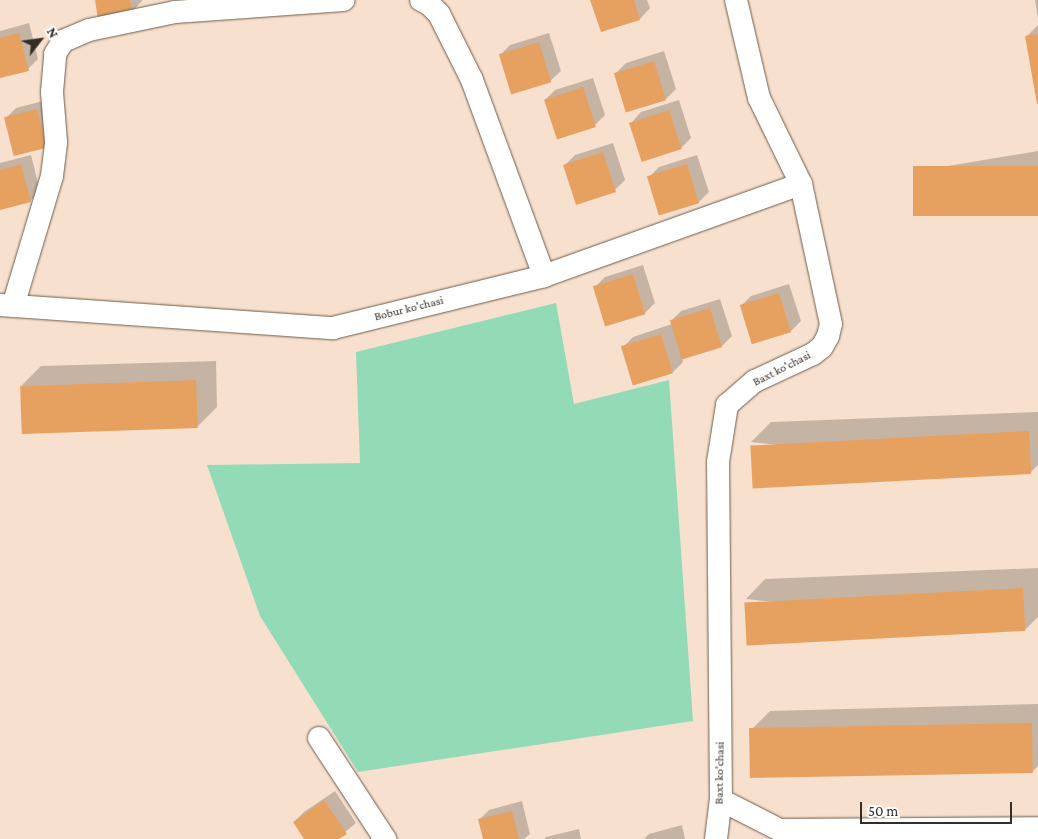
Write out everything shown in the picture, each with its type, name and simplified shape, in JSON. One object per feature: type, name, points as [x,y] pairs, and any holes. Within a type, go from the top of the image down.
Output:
[{"type":"street","points":[[7,306],[52,176],[56,142],[52,92],[53,74],[55,54],[63,41],[89,30],[176,12],[344,0]]},
{"type":"street","points":[[421,0],[429,4],[439,14],[472,80],[544,276]]},
{"type":"street","name":"Baxt ko'chasi","points":[[716,839],[721,800],[718,462],[727,406],[755,381],[813,354],[822,347],[828,336],[831,324],[801,184],[759,98],[736,0]]},
{"type":"street","name":"Bobur ko'chasi","points":[[7,306],[333,328],[544,276],[801,184]]},
{"type":"street","points":[[319,738],[385,839]]},
{"type":"street","points":[[721,800],[780,830],[1038,828]]},
{"type":"green space","points":[[556,303],[574,404],[669,380],[693,721],[358,772],[260,616],[207,465],[360,463],[356,352]]},
{"type":"building","points":[[95,0],[130,0],[132,13],[98,19]]},
{"type":"building","points":[[590,0],[634,0],[640,20],[601,32]]},
{"type":"building","points":[[19,33],[29,71],[0,78],[0,38]]},
{"type":"building","points":[[1038,34],[1038,104],[1037,104],[1025,36]]},
{"type":"building","points":[[539,42],[551,82],[511,94],[499,54]]},
{"type":"building","points":[[654,61],[666,100],[626,112],[614,73]]},
{"type":"building","points":[[583,87],[596,127],[557,140],[544,100]]},
{"type":"building","points":[[37,109],[47,148],[14,156],[4,117]]},
{"type":"building","points":[[669,110],[682,149],[642,162],[629,123]]},
{"type":"building","points":[[603,152],[616,192],[576,205],[563,165]]},
{"type":"building","points":[[21,164],[31,202],[0,210],[0,170]]},
{"type":"building","points":[[687,164],[699,203],[659,215],[647,176]]},
{"type":"building","points":[[913,166],[1038,166],[1038,216],[913,216]]},
{"type":"building","points":[[633,274],[645,314],[605,326],[593,286]]},
{"type":"building","points":[[779,293],[791,332],[752,344],[740,305]]},
{"type":"building","points":[[710,308],[722,347],[682,359],[670,320]]},
{"type":"building","points":[[661,334],[673,373],[633,385],[621,346]]},
{"type":"building","points":[[196,380],[198,428],[22,434],[20,386]]},
{"type":"building","points":[[1029,431],[1031,474],[753,489],[750,446]]},
{"type":"building","points":[[1023,588],[1025,631],[747,646],[744,603]]},
{"type":"building","points":[[1032,723],[1033,773],[750,778],[749,728]]},
{"type":"building","points":[[324,800],[347,834],[339,839],[304,839],[293,822]]},
{"type":"building","points":[[512,811],[519,839],[483,839],[478,819]]}]
